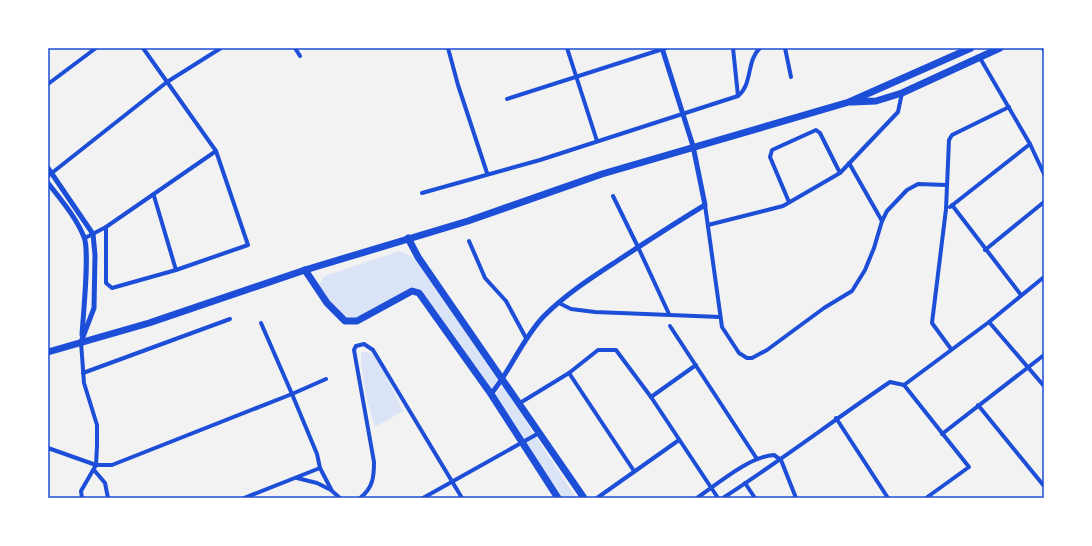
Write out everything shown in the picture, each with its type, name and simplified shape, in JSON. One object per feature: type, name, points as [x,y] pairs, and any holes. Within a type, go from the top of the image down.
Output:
[{"type":"main road","points":[[48,352],[149,323],[305,270],[468,221],[602,174],[849,102],[970,48]]},
{"type":"main road","points":[[849,102],[876,100],[902,93],[1000,48]]},
{"type":"main road","points":[[408,238],[418,257],[584,498]]},
{"type":"main road","points":[[305,270],[327,303],[346,321],[357,321],[412,291],[419,293],[491,394],[521,444],[558,498]]},
{"type":"street","points":[[48,84],[96,48]]},
{"type":"street","points":[[106,227],[106,283],[109,287],[115,288],[176,270],[248,245],[216,151],[143,48]]},
{"type":"street","points":[[50,175],[167,82],[221,48]]},
{"type":"street","points":[[295,48],[300,56]]},
{"type":"street","points":[[448,48],[458,85],[487,173]]},
{"type":"street","points":[[567,48],[597,141]]},
{"type":"street","points":[[507,99],[663,48],[694,146],[708,225],[722,327],[739,353],[747,358],[752,358],[767,350],[824,308],[852,291],[865,270],[874,248],[882,221],[893,202],[912,186],[918,184],[947,185]]},
{"type":"street","points":[[733,48],[738,96]]},
{"type":"street","points":[[422,193],[487,173],[540,160],[738,96],[744,92],[747,84],[750,62],[754,54],[760,48]]},
{"type":"street","points":[[785,48],[791,77]]},
{"type":"street","points":[[980,58],[1030,144],[1044,174]]},
{"type":"street","points":[[708,225],[749,215],[789,202],[840,173],[898,112],[902,93]]},
{"type":"street","points":[[951,349],[932,323],[946,209],[950,138],[1009,108]]},
{"type":"street","points":[[789,202],[770,157],[770,152],[772,150],[816,130],[820,133],[840,173]]},
{"type":"street","points":[[946,209],[952,206],[1030,144]]},
{"type":"street","points":[[85,238],[106,227],[154,196],[216,151]]},
{"type":"street","points":[[848,163],[882,221]]},
{"type":"street","points":[[48,168],[50,175],[93,234],[95,255],[94,308],[81,342]]},
{"type":"street","points":[[48,183],[67,208],[85,238],[86,257],[81,342],[84,383],[97,425],[96,465],[81,491],[82,498]]},
{"type":"street","points":[[154,196],[176,270]]},
{"type":"street","points":[[613,196],[669,314]]},
{"type":"street","points":[[986,250],[1044,202]]},
{"type":"street","points":[[491,394],[502,380],[526,338],[558,303],[579,286],[704,205]]},
{"type":"street","points":[[952,206],[1022,295]]},
{"type":"street","points":[[469,241],[486,278],[506,301],[526,338]]},
{"type":"street","points":[[904,384],[989,322],[1044,277]]},
{"type":"street","points":[[558,303],[577,310],[720,317]]},
{"type":"street","points":[[83,373],[230,319]]},
{"type":"street","points":[[989,322],[1044,386]]},
{"type":"street","points":[[261,323],[317,454],[320,468],[331,490]]},
{"type":"street","points":[[670,326],[757,459]]},
{"type":"street","points":[[360,498],[370,488],[374,478],[374,462],[354,350],[356,346],[364,344],[373,350],[462,498]]},
{"type":"street","points":[[520,403],[569,373],[598,350],[616,350],[651,397],[718,498]]},
{"type":"street","points":[[942,434],[1044,355]]},
{"type":"street","points":[[651,397],[696,365]]},
{"type":"street","points":[[569,373],[634,471]]},
{"type":"street","points":[[48,448],[96,465],[112,465],[292,394],[326,379]]},
{"type":"street","points":[[723,498],[781,460],[836,418],[890,382],[904,384],[969,468],[926,498]]},
{"type":"street","points":[[978,405],[1044,486]]},
{"type":"street","points":[[836,418],[888,498]]},
{"type":"street","points":[[423,498],[539,433]]},
{"type":"street","points":[[597,498],[679,440]]},
{"type":"street","points":[[697,498],[757,459],[774,455],[781,460],[796,498]]},
{"type":"street","points":[[244,498],[320,468]]},
{"type":"street","points":[[94,470],[105,483],[108,498]]},
{"type":"street","points":[[296,478],[317,483],[331,490],[340,498]]},
{"type":"street","points":[[745,483],[755,498]]},
{"type":"shaded area","points":[[400,251],[417,259],[499,379],[491,391],[420,290],[351,320],[339,314],[318,285],[325,276]]},
{"type":"shaded area","points":[[361,352],[375,353],[403,411],[375,427],[365,390]]},
{"type":"shaded area","points":[[503,386],[576,498],[563,498],[494,396]]}]
